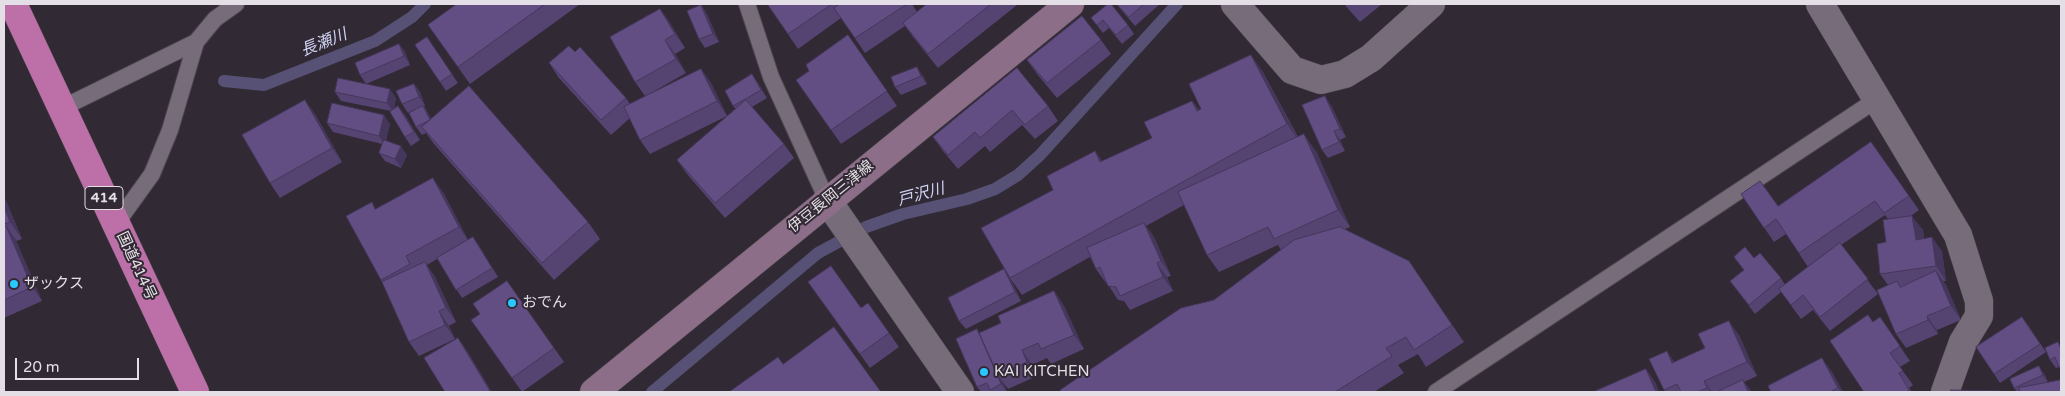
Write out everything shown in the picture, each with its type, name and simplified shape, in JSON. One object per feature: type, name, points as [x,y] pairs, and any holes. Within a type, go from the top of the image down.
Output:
[{"type":"highway","name":"国道414号","points":[[13,4],[195,392]]},
{"type":"main road","name":"伊豆長岡三津線","points":[[594,392],[827,200],[1070,4]]},
{"type":"street","points":[[1235,4],[1292,70],[1321,80],[1345,74],[1371,58],[1431,4]]},
{"type":"street","points":[[1820,4],[1879,98],[1958,234],[1979,301],[1979,316],[1963,342],[1945,392]]},
{"type":"street","points":[[827,200],[960,392]]},
{"type":"lane","points":[[116,224],[152,174],[170,130],[196,42],[214,18],[236,4]]},
{"type":"lane","points":[[747,4],[771,77],[827,200]]},
{"type":"lane","points":[[62,108],[196,42]]},
{"type":"lane","points":[[1436,392],[1879,98]]},
{"type":"building","points":[[457,4],[545,4],[458,67],[428,25]]},
{"type":"building","points":[[769,4],[832,4],[788,34]]},
{"type":"building","points":[[840,4],[907,4],[855,38],[834,8]]},
{"type":"building","points":[[927,4],[991,4],[928,54],[903,23]]},
{"type":"building","points":[[1108,4],[1111,4],[1128,25],[1116,35],[1103,20],[1097,25],[1091,18]]},
{"type":"building","points":[[1117,4],[1144,4],[1129,17]]},
{"type":"building","points":[[701,5],[713,34],[699,39],[687,11]]},
{"type":"building","points":[[660,9],[675,34],[665,40],[676,59],[635,82],[610,37]]},
{"type":"building","points":[[1082,16],[1101,40],[1047,83],[1027,60]]},
{"type":"building","points":[[848,35],[887,91],[831,130],[796,80],[809,71],[806,65]]},
{"type":"building","points":[[427,37],[452,74],[440,82],[415,45]]},
{"type":"building","points":[[399,44],[404,56],[360,75],[355,63]]},
{"type":"building","points":[[569,46],[575,52],[580,47],[626,98],[601,120],[549,63]]},
{"type":"building","points":[[1251,55],[1287,124],[1010,278],[981,228],[1053,190],[1047,176],[1095,151],[1100,162],[1152,138],[1144,122],[1192,101],[1197,111],[1201,109],[1189,84]]},
{"type":"building","points":[[917,67],[921,76],[895,87],[891,77]]},
{"type":"building","points":[[1017,68],[1048,106],[1025,125],[1012,110],[980,138],[975,132],[948,155],[933,137]]},
{"type":"building","points":[[701,69],[717,101],[640,140],[624,107]]},
{"type":"building","points":[[752,74],[761,90],[733,106],[725,91]]},
{"type":"building","points":[[338,78],[390,89],[387,103],[335,92]]},
{"type":"building","points":[[414,84],[419,97],[402,104],[396,91]]},
{"type":"building","points":[[469,86],[588,222],[542,263],[422,127]]},
{"type":"building","points":[[1325,96],[1340,129],[1334,131],[1339,142],[1322,150],[1302,105]]},
{"type":"building","points":[[305,100],[332,148],[270,183],[242,135]]},
{"type":"building","points":[[746,100],[784,144],[715,203],[677,160]]},
{"type":"building","points":[[332,103],[384,115],[379,136],[327,123]]},
{"type":"building","points":[[398,106],[414,132],[405,137],[390,112]]},
{"type":"building","points":[[423,106],[430,120],[416,127],[409,113]]},
{"type":"building","points":[[1304,134],[1338,210],[1274,239],[1268,227],[1207,255],[1178,192]]},
{"type":"building","points":[[384,140],[401,146],[395,159],[379,153]]},
{"type":"building","points":[[1871,142],[1909,196],[1884,213],[1875,201],[1799,253],[1776,219],[1764,228],[1741,194],[1760,181],[1778,206]]},
{"type":"building","points":[[433,178],[459,227],[406,256],[410,264],[381,280],[346,216],[372,202],[375,209]]},
{"type":"building","points":[[4,207],[10,222],[4,224]]},
{"type":"building","points":[[1912,216],[1916,240],[1932,237],[1936,266],[1880,274],[1877,244],[1886,242],[1883,220]]},
{"type":"building","points":[[1144,223],[1161,261],[1157,263],[1163,277],[1120,296],[1116,287],[1108,286],[1100,267],[1096,269],[1087,248]]},
{"type":"building","points":[[6,226],[32,287],[4,300],[4,227]]},
{"type":"building","points":[[1340,227],[1409,261],[1452,325],[1414,350],[1406,337],[1386,348],[1392,356],[1335,392],[1061,392],[1060,390],[1181,308],[1214,300],[1294,240]]},
{"type":"building","points":[[473,237],[492,268],[456,290],[437,258]]},
{"type":"building","points":[[1840,243],[1868,279],[1820,317],[1803,295],[1791,305],[1779,289]]},
{"type":"building","points":[[1745,247],[1754,258],[1760,253],[1781,278],[1749,305],[1730,281],[1744,270],[1734,257]]},
{"type":"building","points":[[425,262],[446,308],[439,311],[445,325],[409,342],[382,282]]},
{"type":"building","points":[[831,266],[861,308],[868,303],[889,333],[860,354],[808,282]]},
{"type":"building","points":[[1004,269],[1015,292],[959,321],[948,298]]},
{"type":"building","points":[[1936,271],[1951,306],[1927,316],[1928,320],[1896,334],[1877,290],[1897,281],[1900,287]]},
{"type":"building","points":[[507,281],[554,348],[512,378],[471,320],[480,314],[473,304]]},
{"type":"building","points":[[1054,291],[1074,335],[1041,349],[1038,343],[1022,350],[1027,362],[998,375],[979,333],[1001,323],[998,316]]},
{"type":"building","points":[[1868,315],[1873,322],[1880,317],[1900,346],[1890,353],[1903,371],[1899,373],[1909,390],[1906,392],[1864,392],[1830,341]]},
{"type":"building","points":[[2022,317],[2040,344],[1994,374],[1976,347]]},
{"type":"building","points":[[1729,321],[1747,362],[1704,381],[1707,388],[1697,392],[1681,392],[1677,384],[1664,390],[1649,359],[1667,351],[1672,363],[1705,348],[1698,334]]},
{"type":"building","points":[[834,327],[881,392],[729,392],[778,357],[783,364]]},
{"type":"building","points":[[977,329],[1001,384],[990,390],[987,383],[977,387],[956,339]]},
{"type":"building","points":[[458,338],[490,391],[445,392],[424,358]]},
{"type":"building","points":[[2058,342],[2061,350],[2061,366],[2059,367],[2055,357],[2050,360],[2045,348]]},
{"type":"building","points":[[1822,358],[1838,388],[1830,392],[1771,392],[1768,386]]},
{"type":"building","points":[[2039,366],[2043,375],[2014,388],[2010,379]]},
{"type":"building","points":[[1646,369],[1656,392],[1593,392]]},
{"type":"building","points":[[1743,380],[1748,392],[1717,392]]},
{"type":"building","points":[[2061,380],[2061,392],[2020,392],[2019,388]]},
{"type":"building","points":[[1951,390],[2001,391],[2001,392],[1951,392]]},
{"type":"waterway","name":"長瀬川","points":[[224,81],[264,85],[375,41],[412,17],[425,4]]},
{"type":"waterway","name":"戸沢川","points":[[652,392],[818,253],[866,227],[903,214],[967,199],[995,189],[1018,175],[1040,155],[1177,4]]},
{"type":"place","name":"ザックス","points":[[14,284]]},
{"type":"place","name":"おでん","points":[[512,303]]},
{"type":"place","name":"KAI KITCHEN","points":[[984,372]]}]
